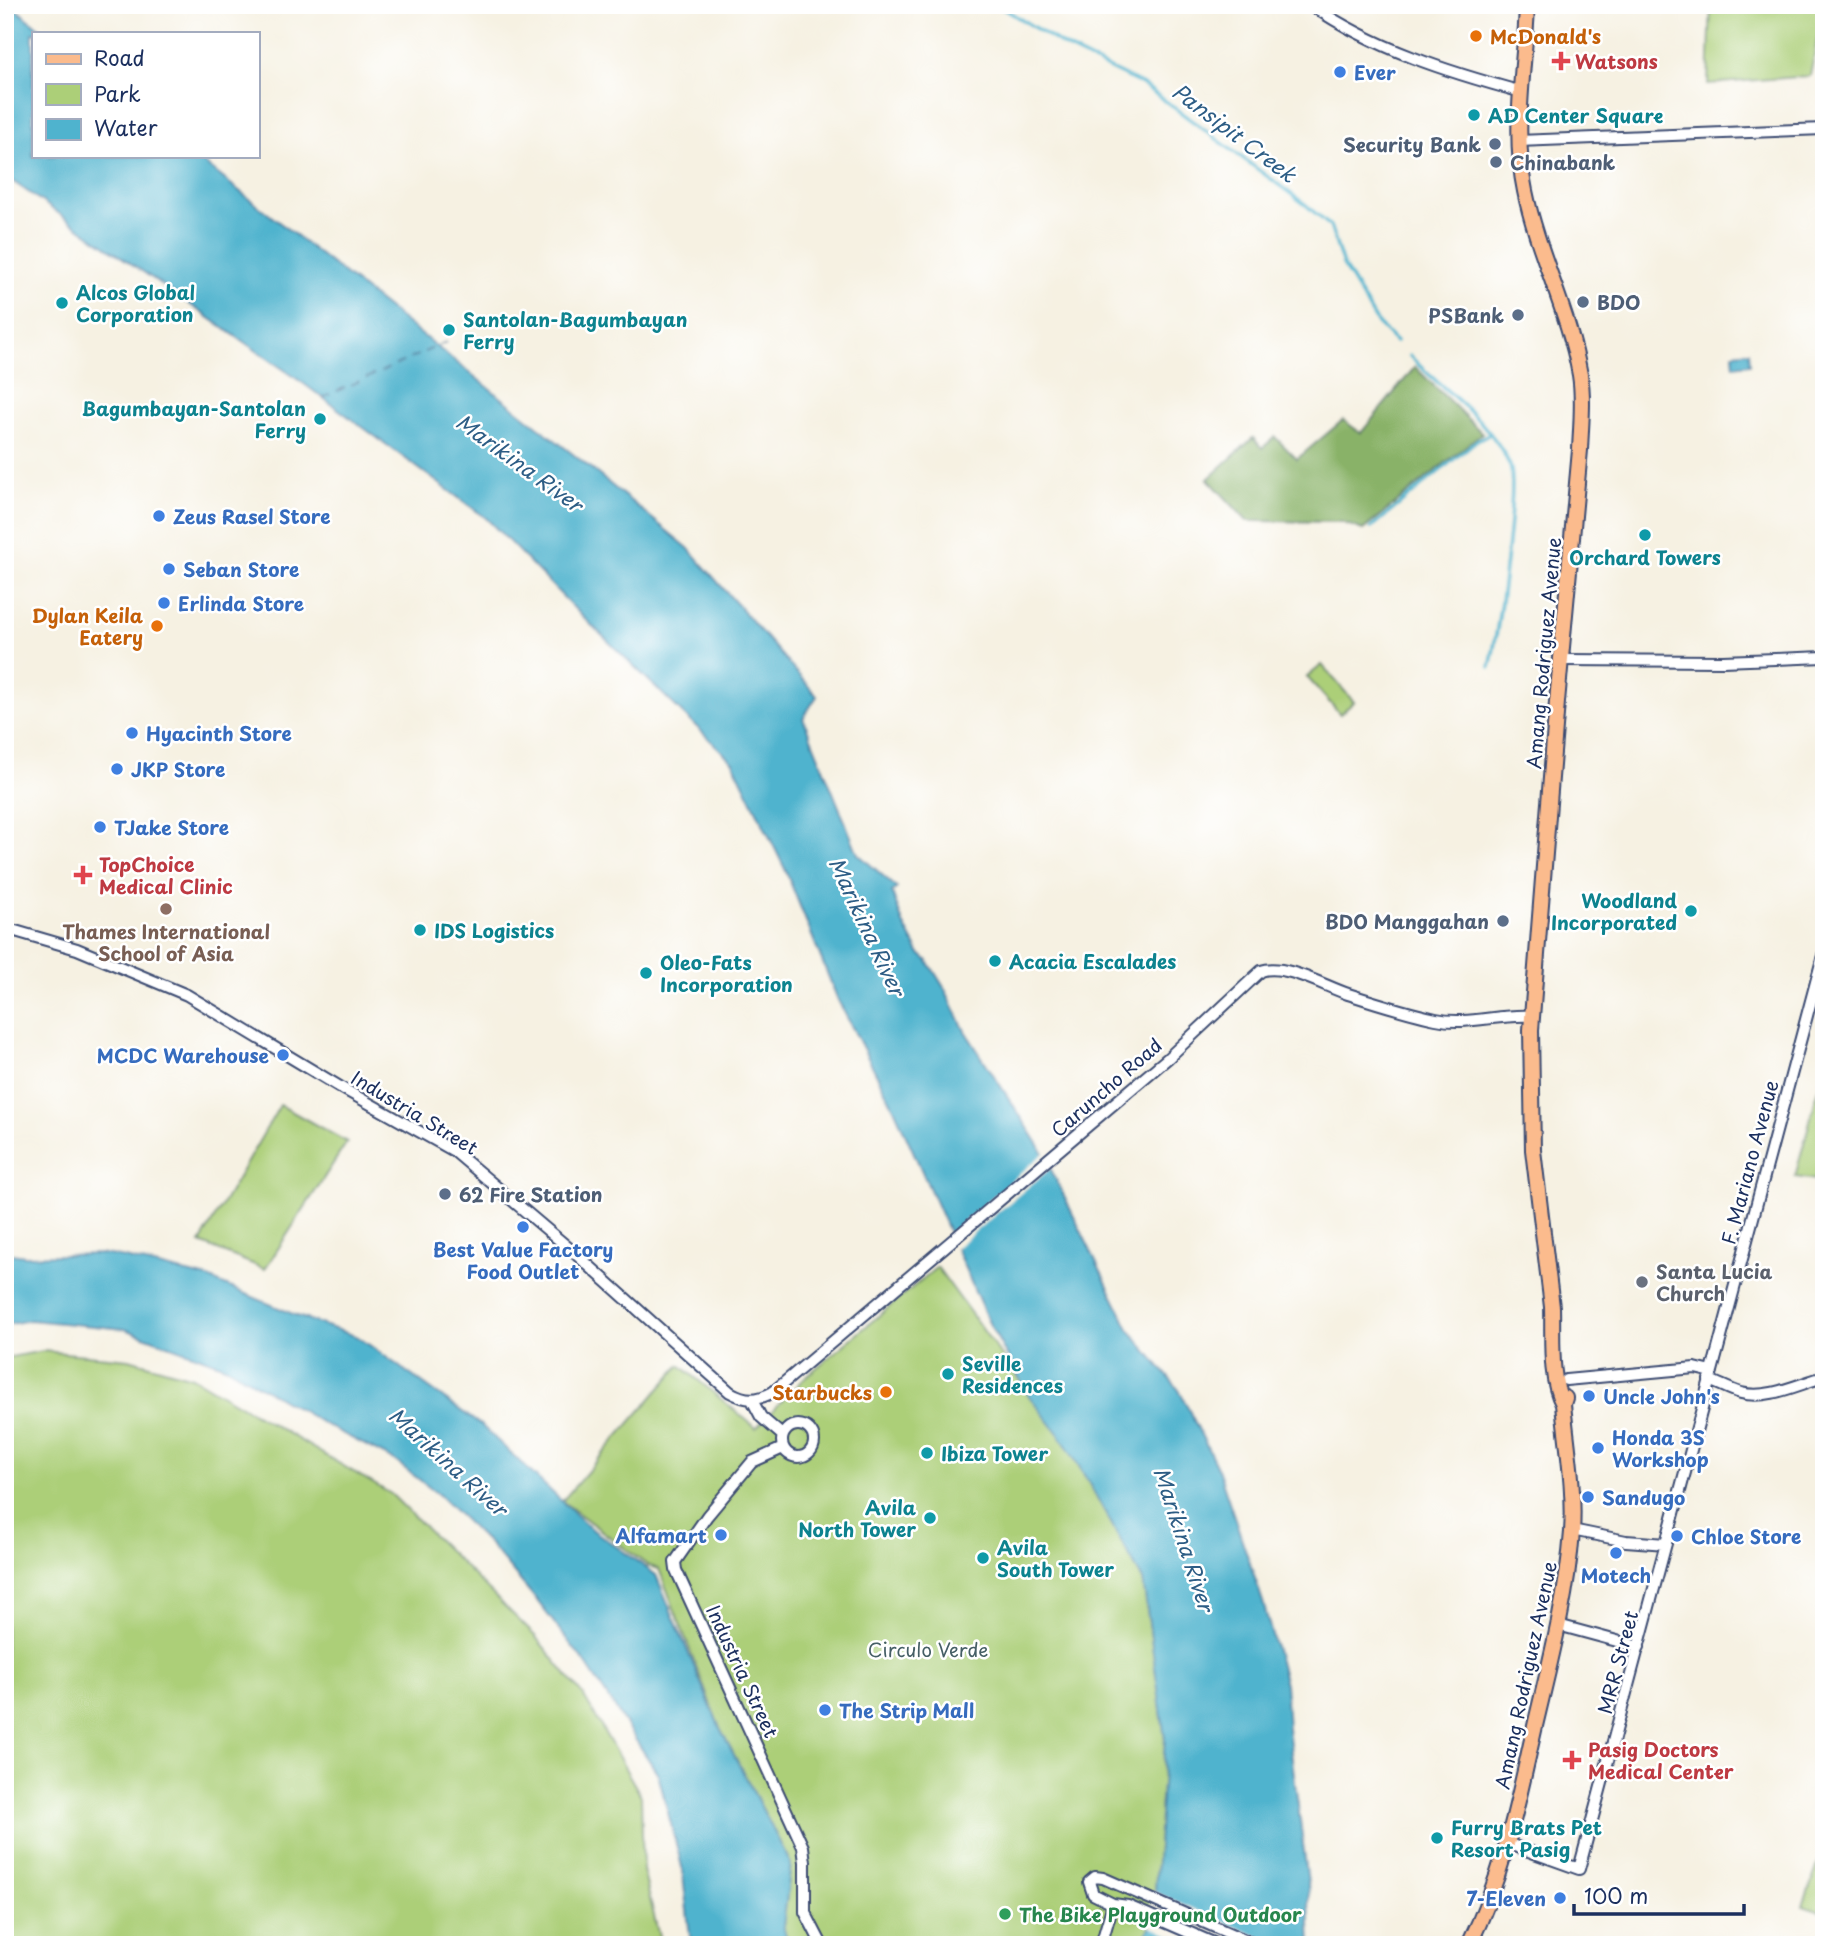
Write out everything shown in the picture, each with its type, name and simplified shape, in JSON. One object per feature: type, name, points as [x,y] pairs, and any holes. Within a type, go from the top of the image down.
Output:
[{"type":"main road","name":"Amang Rodriguez Avenue","points":[[1469,1945],[1489,1905],[1509,1844],[1558,1625],[1567,1579],[1572,1530],[1563,1404],[1558,1394],[1551,1330],[1552,1311],[1533,1150],[1531,1087],[1533,1016],[1580,450],[1580,376],[1530,213],[1518,141],[1527,5]]},
{"type":"main road","name":"Amang Rodriguez Avenue","points":[[1552,1311],[1560,1331],[1566,1380],[1567,1392],[1563,1404]]},
{"type":"street","points":[[1311,5],[1351,30],[1409,57],[1522,92]]},
{"type":"street","points":[[1518,141],[1824,129]]},
{"type":"street","points":[[1561,660],[1723,661],[1824,657]]},
{"type":"street","name":"Industria Street","points":[[5,928],[76,949],[187,995],[340,1087],[454,1151],[578,1255],[730,1392],[740,1398],[752,1400],[761,1418],[782,1436]]},
{"type":"street","name":"F. Mariano Avenue","points":[[1666,1544],[1824,951]]},
{"type":"street","name":"Caruncho Road","points":[[752,1400],[773,1392],[871,1310],[1168,1058],[1253,976],[1270,968],[1284,970],[1348,994],[1438,1020],[1533,1016]]},
{"type":"street","points":[[1566,1380],[1695,1368],[1744,1394],[1756,1395],[1824,1377]]},
{"type":"street","points":[[791,1426],[803,1426],[810,1430],[814,1441],[810,1452],[799,1457],[788,1454],[783,1448],[782,1436],[791,1426]]},
{"type":"street","name":"Industria Street","points":[[783,1448],[752,1462],[707,1516],[675,1562],[676,1570],[803,1847],[806,1863],[805,1912],[822,1945]]},
{"type":"street","points":[[1572,1530],[1626,1541],[1666,1544]]},
{"type":"street","name":"MRR Street","points":[[1509,1844],[1579,1869],[1666,1544]]},
{"type":"street","points":[[1558,1625],[1639,1647]]},
{"type":"street","points":[[1218,1945],[1093,1894],[1089,1882],[1095,1877],[1103,1878],[1256,1945]]},
{"type":"street","points":[[1101,1945],[1121,1905],[1133,1891]]},
{"type":"green space","points":[[1711,5],[1824,5],[1810,76],[1708,84]]},
{"type":"green space","points":[[1415,367],[1482,433],[1363,530],[1341,522],[1247,521],[1208,479],[1253,438],[1262,448],[1275,437],[1297,459],[1343,420],[1361,433]]},
{"type":"green space","points":[[1322,665],[1354,702],[1340,714],[1307,677]]},
{"type":"green space","points":[[1824,1068],[1824,1181],[1795,1177]]},
{"type":"green space","points":[[280,1105],[347,1142],[265,1269],[200,1243]]},
{"type":"green space","name":"Circulo Verde","points":[[937,1267],[1061,1437],[1143,1580],[1165,1739],[1153,1922],[1141,1945],[789,1945],[783,1926],[791,1864],[719,1726],[659,1569],[647,1565],[562,1501],[680,1365],[756,1428],[803,1379]]},
{"type":"green space","points":[[43,1351],[129,1359],[192,1377],[391,1494],[535,1636],[583,1695],[641,1796],[643,1870],[661,1945],[5,1945],[5,1358]]},
{"type":"green space","points":[[1824,1849],[1824,1913],[1803,1906]]},
{"type":"water","name":"Marikina River","points":[[5,5],[11,5],[44,32],[32,32],[32,158],[198,158],[688,548],[817,696],[803,718],[858,854],[897,888],[892,892],[903,923],[919,953],[927,960],[945,989],[965,1031],[1039,1145],[1129,1329],[1179,1390],[1218,1469],[1263,1602],[1285,1684],[1288,1729],[1308,1882],[1311,1945],[1141,1945],[1153,1922],[1165,1739],[1143,1580],[1082,1471],[1061,1437],[1029,1396],[990,1325],[894,1108],[838,1000],[785,869],[733,762],[579,613],[486,518],[296,378],[5,176]]},
{"type":"water","points":[[1749,351],[1750,364],[1734,366],[1733,353]]},
{"type":"water","name":"Marikina River","points":[[5,1253],[25,1256],[104,1254],[125,1258],[208,1278],[300,1317],[358,1337],[482,1426],[589,1527],[656,1575],[719,1726],[791,1864],[783,1926],[789,1945],[691,1945],[682,1867],[658,1774],[586,1664],[534,1597],[491,1546],[439,1495],[394,1460],[328,1426],[225,1366],[125,1329],[30,1320],[5,1325]]},
{"type":"pier","points":[[1045,1152],[1052,1167],[952,1251],[946,1237]]},
{"type":"pier","points":[[1152,1891],[1278,1945],[1193,1945],[1147,1925]]},
{"type":"waterway","name":"Pansipit Creek","points":[[998,5],[1069,49],[1145,86],[1306,205],[1330,226],[1343,265],[1378,324],[1396,342]]},
{"type":"waterway","points":[[1410,356],[1479,420],[1502,450],[1510,466],[1512,479],[1509,531],[1502,597],[1490,667]]},
{"type":"waterway","name":"Pansipit Creek","points":[[1371,528],[1477,440],[1489,434]]},
{"type":"ferry route","points":[[322,398],[449,341]]},
{"type":"place","name":"McDonald's","points":[[1476,36]]},
{"type":"place","name":"Watsons","points":[[1561,61]]},
{"type":"place","name":"Ever","points":[[1340,72]]},
{"type":"place","name":"AD Center Square","points":[[1474,115]]},
{"type":"place","name":"Security Bank","points":[[1495,144]]},
{"type":"place","name":"Chinabank","points":[[1496,162]]},
{"type":"place","name":"BDO","points":[[1583,302]]},
{"type":"place","name":"Alcos Global Corporation","points":[[62,303]]},
{"type":"place","name":"PSBank","points":[[1518,315]]},
{"type":"place","name":"Santolan-Bagumbayan Ferry","points":[[449,330]]},
{"type":"place","name":"Bagumbayan-Santolan Ferry","points":[[320,419]]},
{"type":"place","name":"Zeus Rasel Store","points":[[159,516]]},
{"type":"place","name":"Orchard Towers","points":[[1645,535]]},
{"type":"place","name":"Seban Store","points":[[169,569]]},
{"type":"place","name":"Erlinda Store","points":[[164,603]]},
{"type":"place","name":"Dylan Keila Eatery","points":[[157,626]]},
{"type":"place","name":"Hyacinth Store","points":[[132,733]]},
{"type":"place","name":"JKP Store","points":[[117,769]]},
{"type":"place","name":"TJake Store","points":[[100,827]]},
{"type":"place","name":"TopChoice Medical Clinic","points":[[83,875]]},
{"type":"place","name":"Thames International School of Asia","points":[[166,909]]},
{"type":"place","name":"Woodland Incorporated","points":[[1691,911]]},
{"type":"place","name":"BDO Manggahan","points":[[1503,921]]},
{"type":"place","name":"IDS Logistics","points":[[420,930]]},
{"type":"place","name":"Acacia Escalades","points":[[995,961]]},
{"type":"place","name":"Oleo-Fats Incorporation","points":[[646,973]]},
{"type":"place","name":"MCDC Warehouse","points":[[283,1055]]},
{"type":"place","name":"62 Fire Station","points":[[445,1194]]},
{"type":"place","name":"Best Value Factory Food Outlet","points":[[523,1227]]},
{"type":"place","name":"Santa Lucia Church","points":[[1642,1282]]},
{"type":"place","name":"Seville Residences","points":[[948,1374]]},
{"type":"place","name":"Starbucks","points":[[886,1392]]},
{"type":"place","name":"Uncle John's","points":[[1589,1396]]},
{"type":"place","name":"Honda 3S Workshop","points":[[1598,1448]]},
{"type":"place","name":"Ibiza Tower","points":[[927,1453]]},
{"type":"place","name":"Sandugo","points":[[1588,1497]]},
{"type":"place","name":"Avila North Tower","points":[[930,1518]]},
{"type":"place","name":"Alfamart","points":[[721,1535]]},
{"type":"place","name":"Chloe Store","points":[[1677,1536]]},
{"type":"place","name":"Motech","points":[[1616,1553]]},
{"type":"place","name":"Avila South Tower","points":[[983,1558]]},
{"type":"place","name":"The Strip Mall","points":[[825,1710]]},
{"type":"place","name":"Pasig Doctors Medical Center","points":[[1572,1760]]},
{"type":"place","name":"Furry Brats Pet Resort Pasig","points":[[1437,1838]]},
{"type":"place","name":"7-Eleven","points":[[1560,1898]]},
{"type":"place","name":"The Bike Playground Outdoor","points":[[1005,1914]]}]
